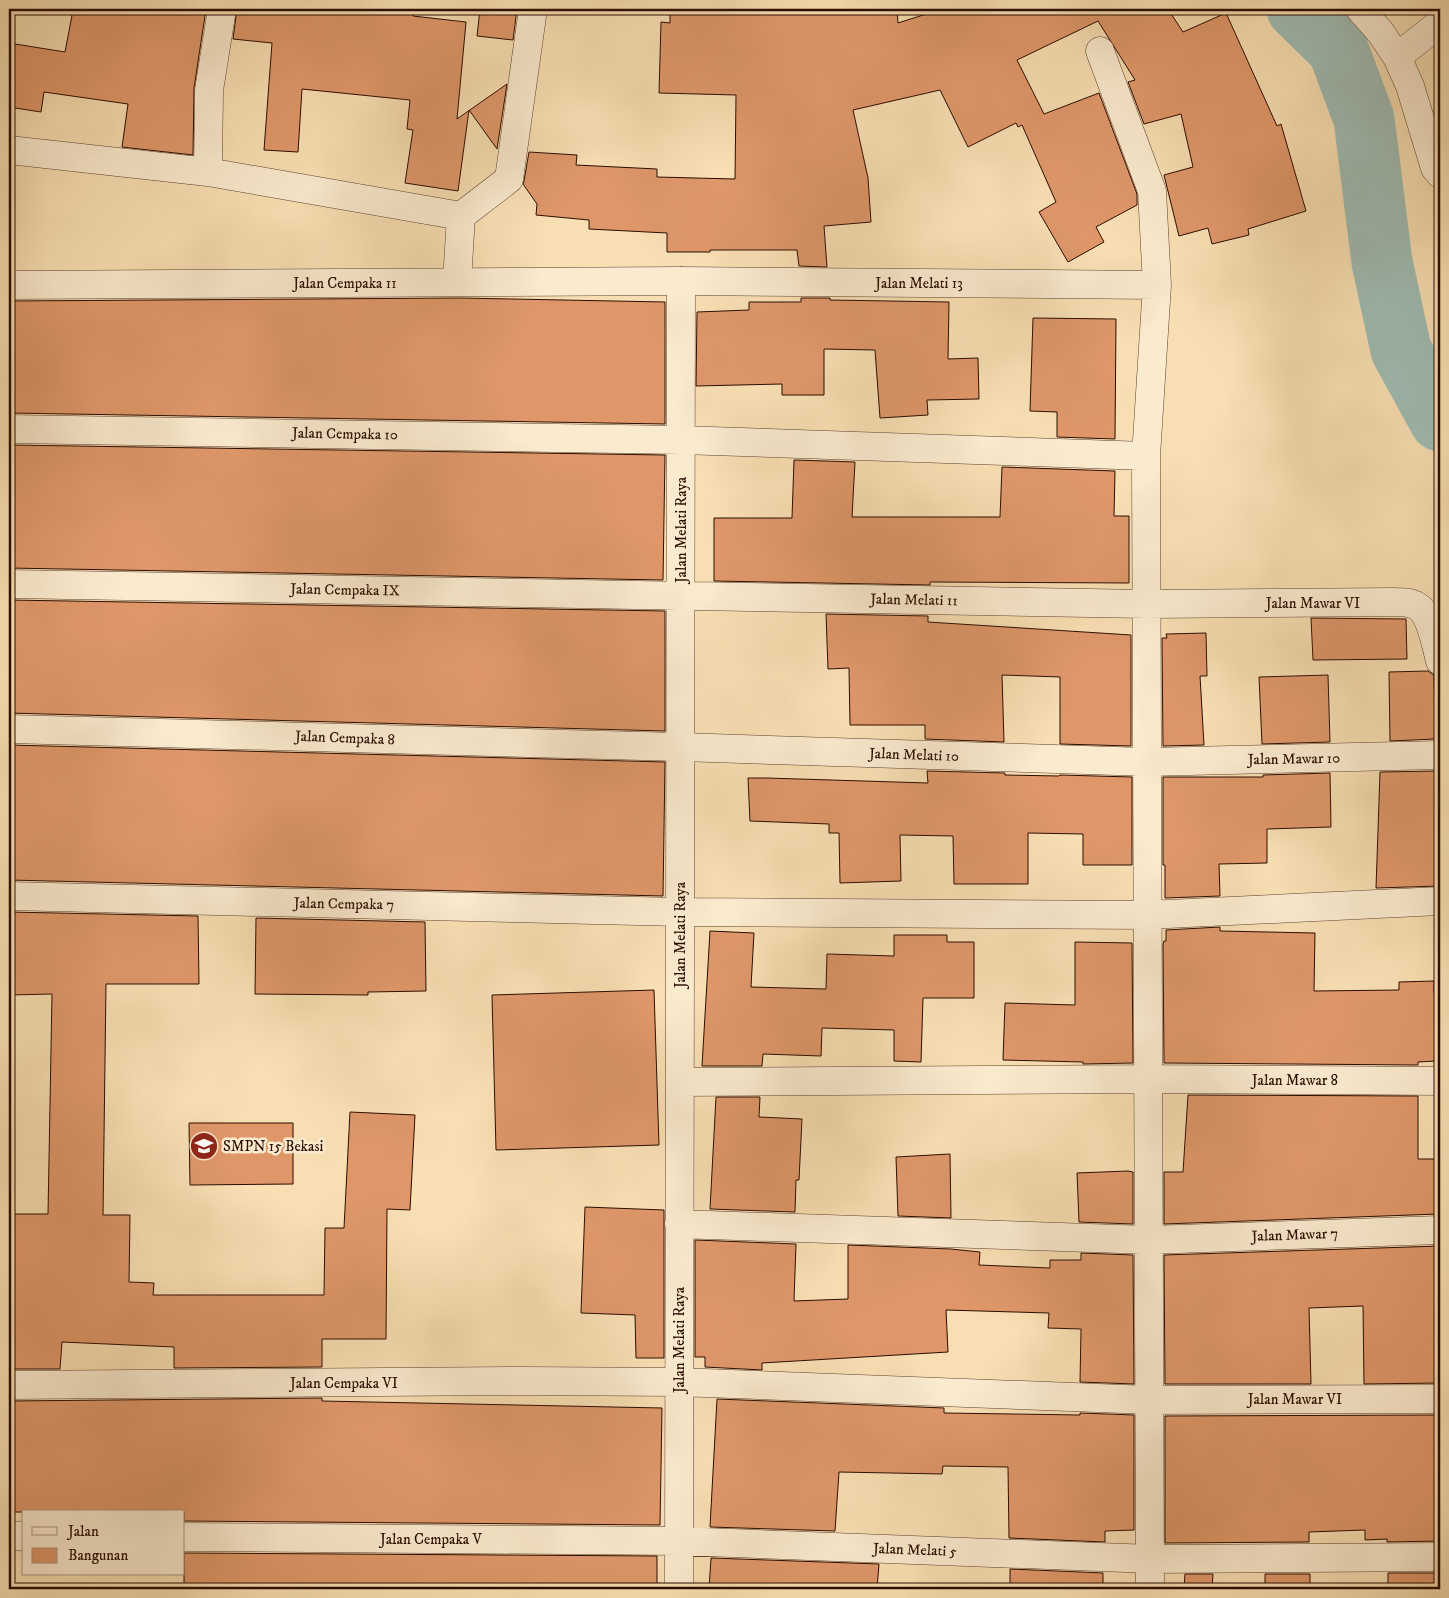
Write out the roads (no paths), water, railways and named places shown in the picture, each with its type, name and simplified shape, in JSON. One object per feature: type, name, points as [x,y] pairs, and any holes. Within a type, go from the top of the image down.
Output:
[{"type":"street","points":[[208,172],[208,90],[222,9]]},
{"type":"street","points":[[9,150],[208,172],[461,216],[509,179],[533,9]]},
{"type":"street","points":[[1360,9],[1381,33],[1397,57],[1410,86],[1435,168],[1440,174]]},
{"type":"street","points":[[1397,57],[1440,22]]},
{"type":"street","points":[[1100,51],[1152,191],[1157,285],[1146,456],[1150,1589]]},
{"type":"street","points":[[457,282],[461,216]]},
{"type":"street","name":"Jalan Melati 13","points":[[681,281],[1157,285]]},
{"type":"street","name":"Jalan Cempaka 11","points":[[9,285],[681,281]]},
{"type":"street","name":"Jalan Melati Raya","points":[[679,1589],[681,281]]},
{"type":"street","name":"Jalan Cempaka 10","points":[[9,429],[681,440],[1146,456]]},
{"type":"street","name":"Jalan Cempaka IX","points":[[9,584],[681,595]]},
{"type":"street","name":"Jalan Melati 11","points":[[681,595],[1147,604]]},
{"type":"street","name":"Jalan Mawar VI","points":[[1147,604],[1383,602],[1410,604],[1424,612],[1440,661]]},
{"type":"street","name":"Jalan Cempaka 8","points":[[9,729],[680,747]]},
{"type":"street","name":"Jalan Melati 10","points":[[680,747],[1147,762]]},
{"type":"street","name":"Jalan Mawar 10","points":[[1147,762],[1440,755]]},
{"type":"street","name":"Jalan Cempaka 7","points":[[9,896],[680,912],[1148,915],[1440,901]]},
{"type":"street","name":"Jalan Mawar 8","points":[[680,1082],[1149,1079],[1440,1081]]},
{"type":"street","name":"Jalan Mawar 7","points":[[680,1224],[1149,1240],[1440,1230]]},
{"type":"street","name":"Jalan Cempaka VI","points":[[9,1385],[523,1381],[679,1382],[1150,1400]]},
{"type":"street","name":"Jalan Mawar VI","points":[[1150,1400],[1440,1399]]},
{"type":"street","points":[[9,1536],[22,1536]]},
{"type":"street","name":"Jalan Cempaka V","points":[[185,1537],[679,1541]]},
{"type":"street","name":"Jalan Melati 5","points":[[679,1541],[1151,1559],[1440,1557]]},
{"type":"waterway","points":[[1297,9],[1338,49],[1364,119],[1382,262],[1401,350],[1440,421]]},
{"type":"place","name":"SMPN 15 Bekasi","points":[[204,1146]]}]
